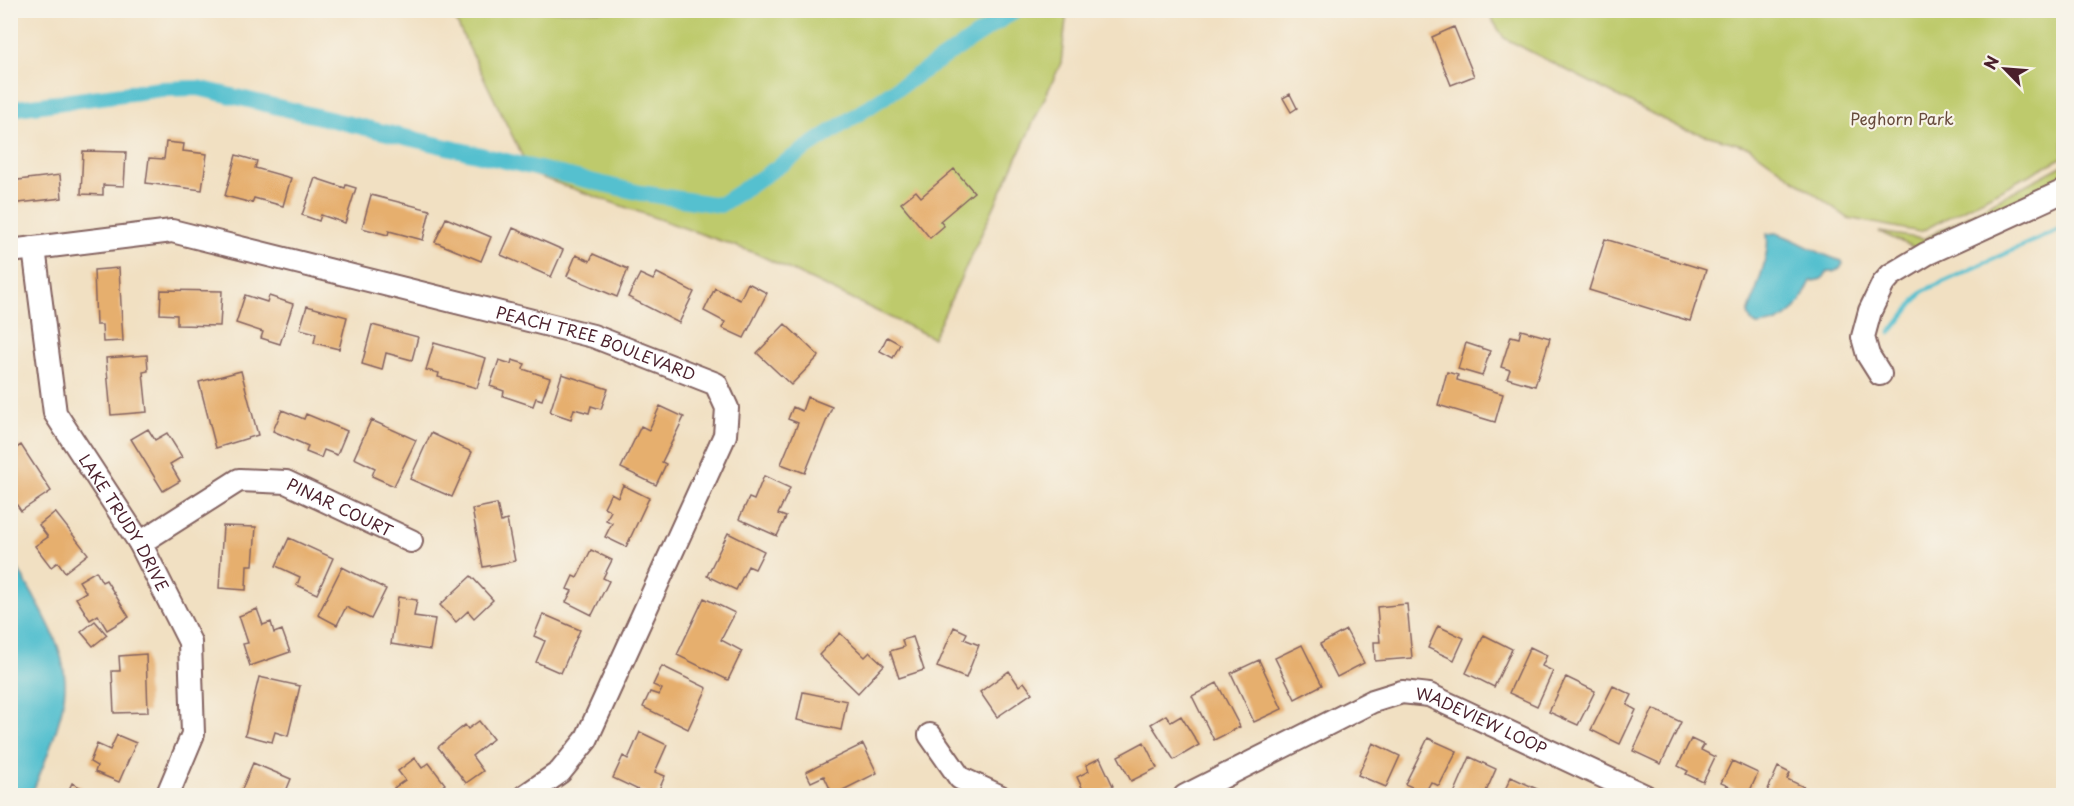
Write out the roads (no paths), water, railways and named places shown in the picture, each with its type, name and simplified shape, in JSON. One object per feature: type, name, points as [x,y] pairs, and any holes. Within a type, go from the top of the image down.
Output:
[{"type":"street","points":[[1880,374],[1868,355],[1863,337],[1870,311],[1883,284],[1891,275],[1926,254],[2064,190]]},
{"type":"street","name":"PEACH TREE BOULEVARD","points":[[10,251],[172,231],[593,336],[716,384],[727,408],[725,435],[586,740],[560,772],[525,795]]},
{"type":"street","name":"LAKE TRUDY DRIVE","points":[[34,248],[55,413],[140,543],[190,642],[193,734],[167,795]]},
{"type":"street","name":"PINAR COURT","points":[[140,543],[238,480],[286,482],[411,541]]},
{"type":"street","name":"WADEVIEW LOOP","points":[[1185,795],[1373,701],[1402,692],[1429,695],[1646,795]]},
{"type":"street","points":[[930,735],[960,778],[999,795]]},
{"type":"water","points":[[1776,233],[1842,261],[1843,264],[1836,271],[1827,272],[1821,279],[1811,281],[1802,299],[1785,318],[1769,325],[1758,326],[1751,321],[1748,314],[1767,252],[1767,234]]},
{"type":"water","points":[[11,555],[52,632],[63,664],[65,681],[58,724],[31,795],[11,795]]},
{"type":"waterway","points":[[10,109],[161,89],[198,88],[641,193],[720,205],[1016,10]]},
{"type":"waterway","points":[[1890,333],[1923,291],[2064,227]]},
{"type":"park label","name":"Peghorn Park","points":[[1902,119]]}]
